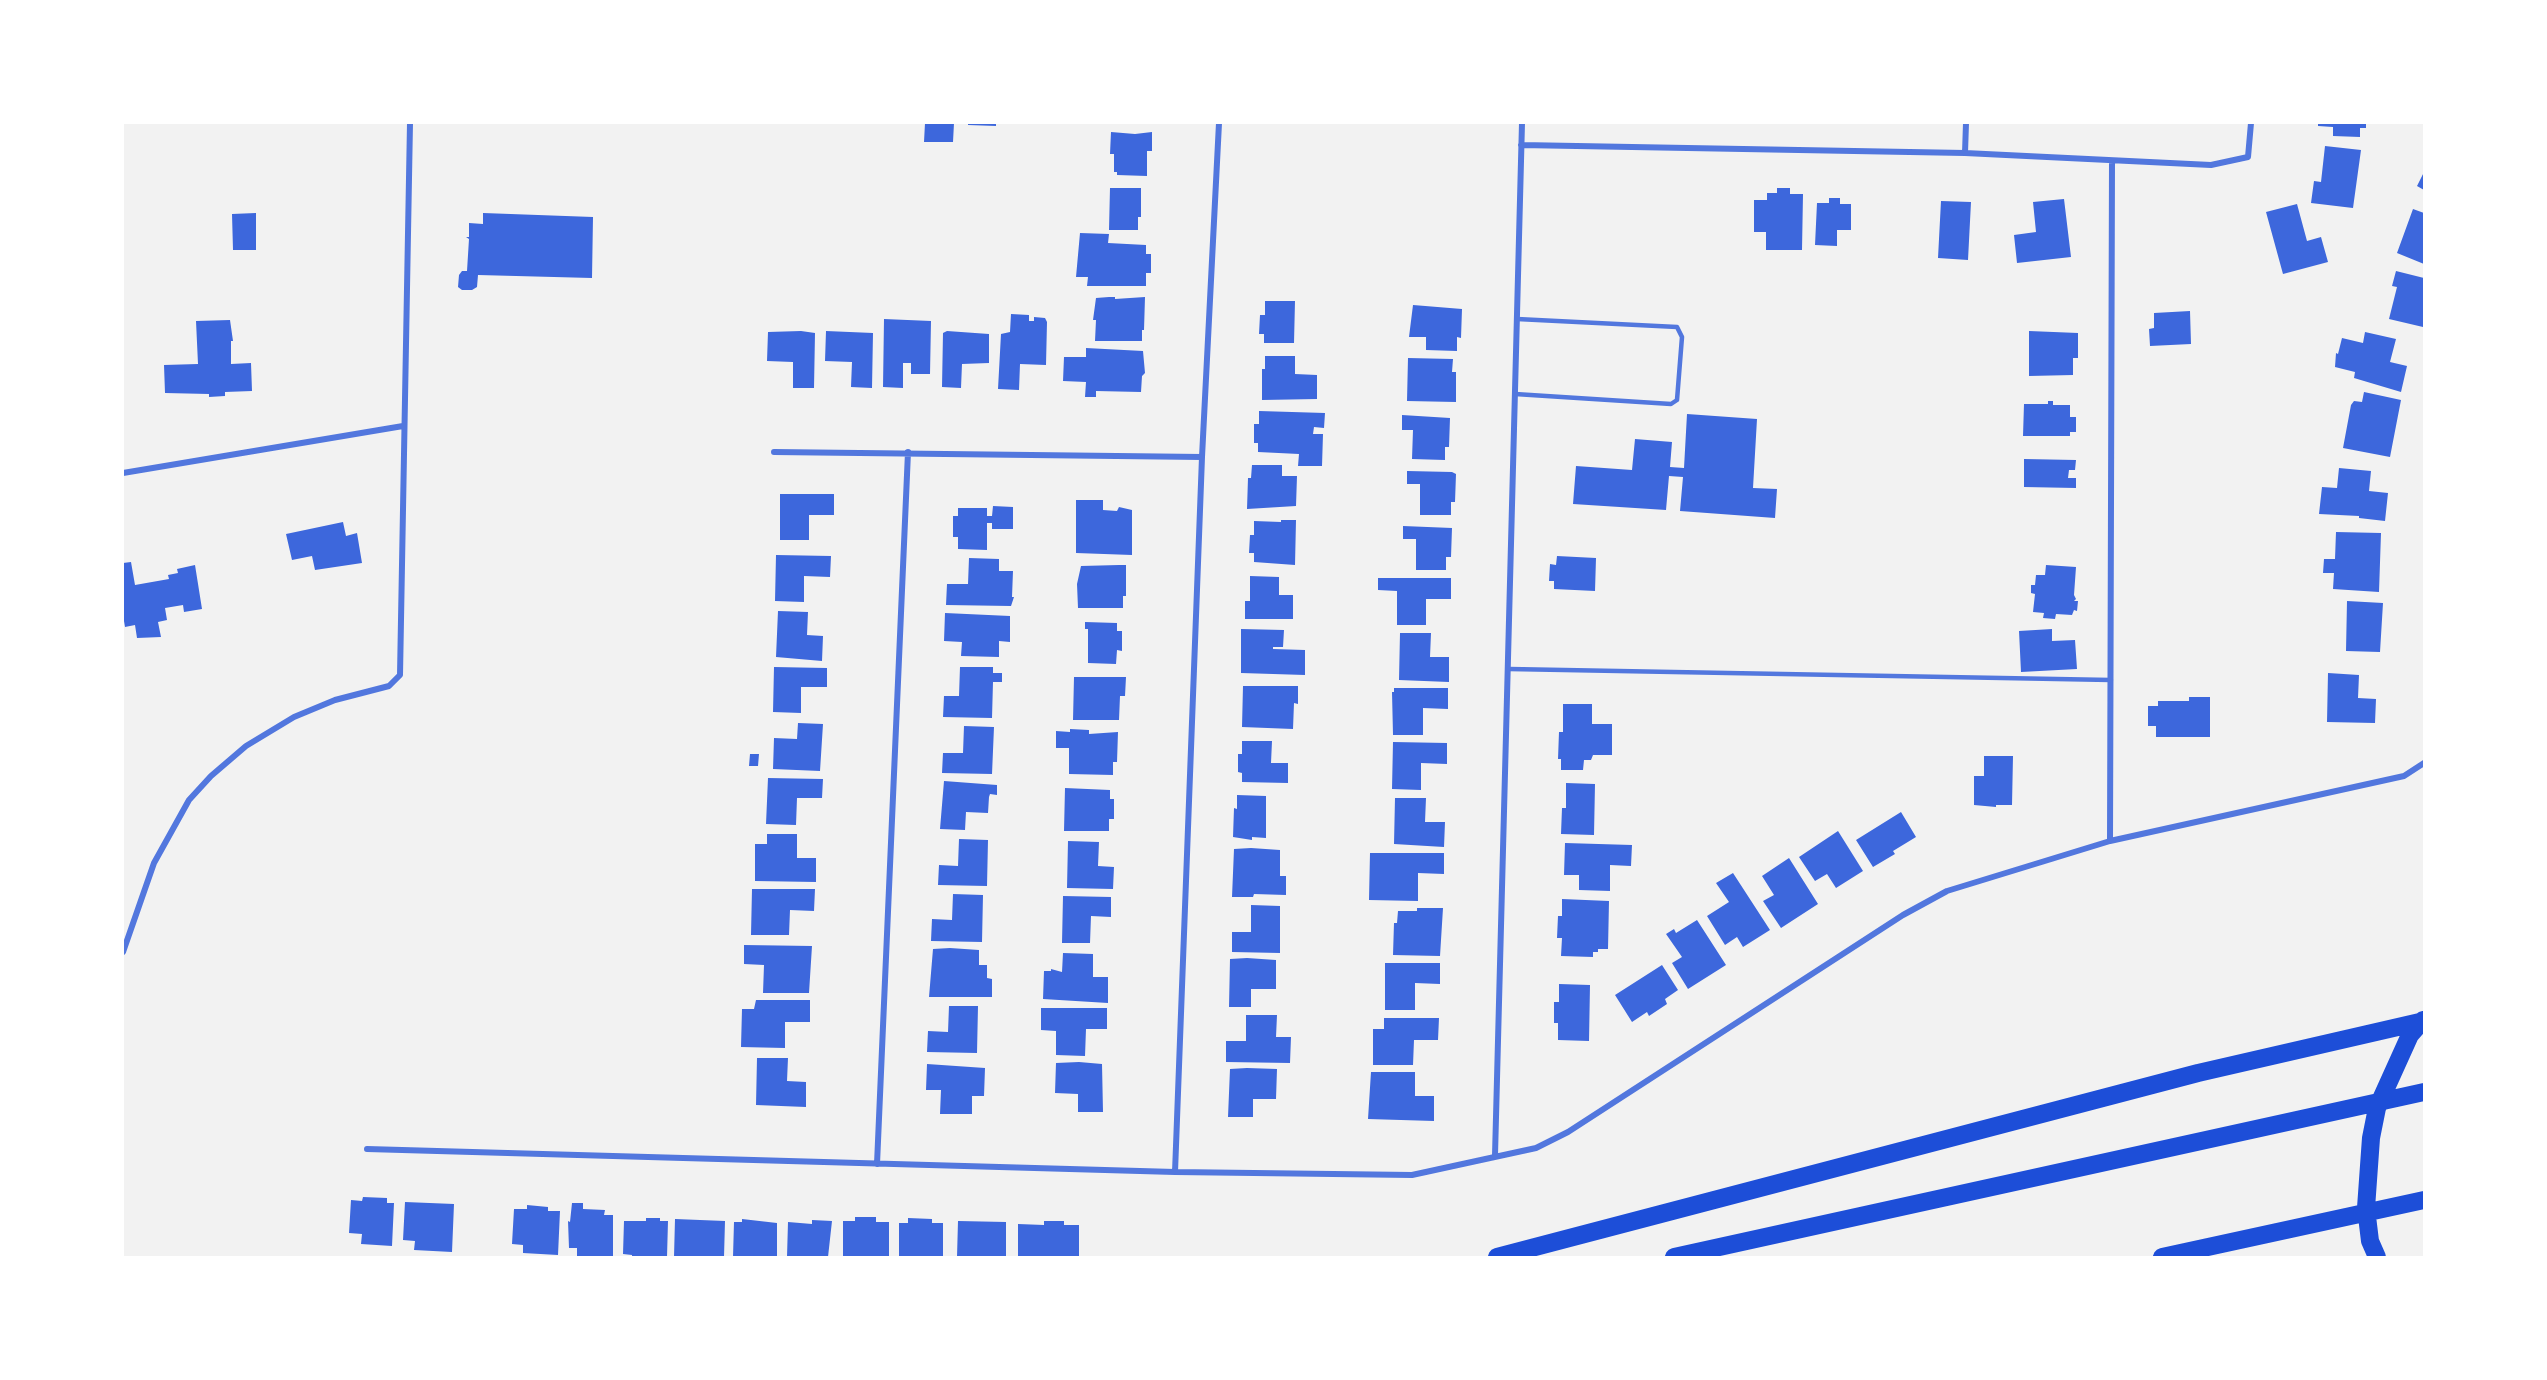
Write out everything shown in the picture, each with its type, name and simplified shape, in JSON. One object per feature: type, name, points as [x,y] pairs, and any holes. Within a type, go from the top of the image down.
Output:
[{"type":"highway","points":[[1497,1257],[2198,1073],[2424,1020]]},
{"type":"highway","points":[[2377,1257],[2370,1241],[2366,1208],[2368,1162],[2375,1118],[2393,1069],[2410,1035],[2424,1020]]},
{"type":"highway","points":[[1674,1257],[2424,1092]]},
{"type":"highway","points":[[2162,1257],[2424,1200]]},
{"type":"street","points":[[123,952],[154,862],[189,800],[211,776],[246,746],[294,717],[335,700],[389,686],[400,675],[410,123]]},
{"type":"street","points":[[1175,1172],[1202,457],[1219,123]]},
{"type":"street","points":[[1495,1155],[1522,123]]},
{"type":"street","points":[[1965,153],[1966,123]]},
{"type":"street","points":[[1521,145],[1965,153],[2112,162],[2211,165],[2248,157],[2251,123]]},
{"type":"street","points":[[2110,841],[2112,162]]},
{"type":"street","points":[[123,473],[403,426]]},
{"type":"street","points":[[774,452],[1202,457]]},
{"type":"street","points":[[877,1164],[908,452]]},
{"type":"street","points":[[367,1149],[1175,1172],[1412,1174],[1536,1148],[1568,1132],[1903,915],[1947,891],[2110,841],[2403,776],[2424,763]]},
{"type":"lane","points":[[1515,394],[1671,404],[1677,400],[1682,337],[1677,327],[1517,319]]},
{"type":"lane","points":[[1509,669],[2111,680]]},
{"type":"building","points":[[925,123],[954,123],[953,142],[924,142]]},
{"type":"building","points":[[968,123],[996,123],[996,126],[968,125]]},
{"type":"building","points":[[2318,123],[2366,123],[2366,128],[2360,128],[2360,137],[2333,136],[2333,127],[2318,126]]},
{"type":"building","points":[[1111,132],[1135,134],[1152,132],[1152,151],[1147,151],[1147,176],[1117,175],[1117,172],[1114,172],[1114,154],[1110,154]]},
{"type":"building","points":[[2325,146],[2361,150],[2353,208],[2311,203],[2314,181],[2321,182]]},
{"type":"building","points":[[2424,172],[2424,190],[2417,186]]},
{"type":"building","points":[[1110,188],[1141,188],[1141,217],[1138,217],[1138,230],[1109,230]]},
{"type":"building","points":[[1777,188],[1790,188],[1790,194],[1803,194],[1802,250],[1766,250],[1766,232],[1754,232],[1754,200],[1767,200],[1767,193],[1777,193]]},
{"type":"building","points":[[1829,198],[1840,198],[1840,204],[1851,204],[1851,230],[1837,230],[1837,246],[1815,245],[1817,203],[1829,203]]},
{"type":"building","points":[[2064,199],[2071,257],[2017,263],[2014,235],[2036,232],[2033,202]]},
{"type":"building","points":[[1941,201],[1971,202],[1968,260],[1938,258]]},
{"type":"building","points":[[2297,204],[2307,241],[2321,237],[2328,262],[2283,274],[2266,212]]},
{"type":"building","points":[[2413,209],[2424,213],[2424,264],[2397,253]]},
{"type":"building","points":[[256,213],[256,250],[233,250],[232,214]]},
{"type":"building","points":[[483,213],[593,217],[592,278],[478,275],[477,287],[472,290],[462,290],[458,287],[459,275],[462,271],[467,271],[469,239],[466,237],[469,237],[469,223],[483,224]]},
{"type":"building","points":[[1080,233],[1109,234],[1108,243],[1146,245],[1146,254],[1151,254],[1151,273],[1146,273],[1146,286],[1087,286],[1088,277],[1076,277]]},
{"type":"building","points":[[2396,271],[2424,278],[2423,327],[2389,319],[2397,287],[2392,286]]},
{"type":"building","points":[[1115,297],[1115,299],[1145,297],[1142,341],[1095,341],[1096,320],[1093,320],[1096,298]]},
{"type":"building","points":[[1265,301],[1295,301],[1294,343],[1264,343],[1264,334],[1259,334],[1260,315],[1265,315]]},
{"type":"building","points":[[1413,305],[1462,309],[1461,338],[1457,337],[1457,351],[1426,350],[1426,337],[1409,337]]},
{"type":"building","points":[[2190,311],[2191,344],[2150,346],[2149,329],[2154,328],[2154,313]]},
{"type":"building","points":[[1011,314],[1029,315],[1029,321],[1034,321],[1034,317],[1045,318],[1047,322],[1046,365],[1020,364],[1019,390],[998,389],[1001,334],[1010,332]]},
{"type":"building","points":[[884,319],[931,321],[930,374],[911,374],[911,363],[903,363],[903,388],[883,387]]},
{"type":"building","points":[[230,320],[233,341],[231,341],[231,364],[251,363],[252,391],[225,392],[225,396],[209,397],[209,394],[165,393],[164,365],[198,364],[196,321]]},
{"type":"building","points":[[826,331],[873,333],[872,388],[851,387],[852,362],[825,361]]},
{"type":"building","points":[[947,331],[989,334],[989,363],[962,364],[961,388],[942,387],[943,333]]},
{"type":"building","points":[[2029,331],[2078,333],[2078,358],[2073,358],[2073,375],[2029,376]]},
{"type":"building","points":[[768,332],[815,333],[814,388],[793,388],[793,362],[767,361]]},
{"type":"building","points":[[2365,332],[2396,339],[2390,362],[2407,366],[2401,392],[2354,378],[2355,372],[2335,367],[2336,353],[2338,354],[2342,338],[2363,343]]},
{"type":"building","points":[[1086,348],[1143,351],[1145,373],[1142,376],[1141,392],[1096,391],[1096,397],[1085,397],[1086,382],[1063,381],[1064,357],[1086,357]]},
{"type":"building","points":[[1265,356],[1295,356],[1295,374],[1317,375],[1317,399],[1262,400],[1262,369],[1265,369]]},
{"type":"building","points":[[1408,358],[1453,359],[1452,372],[1456,372],[1456,402],[1407,401]]},
{"type":"building","points":[[2364,392],[2401,400],[2390,457],[2343,448],[2351,405],[2354,401],[2362,402]]},
{"type":"building","points":[[2048,401],[2053,401],[2053,405],[2070,405],[2070,417],[2076,417],[2076,432],[2070,432],[2070,436],[2023,436],[2024,404],[2048,404]]},
{"type":"building","points":[[1259,411],[1325,413],[1324,428],[1314,427],[1313,434],[1323,434],[1322,466],[1298,466],[1299,454],[1258,452],[1258,443],[1254,443],[1254,424],[1259,424]]},
{"type":"building","points":[[1687,414],[1757,419],[1753,488],[1777,489],[1775,518],[1680,511],[1683,477],[1669,476],[1666,510],[1573,504],[1576,466],[1632,470],[1635,439],[1672,442],[1670,467],[1684,468]]},
{"type":"building","points":[[1402,415],[1450,418],[1449,447],[1445,447],[1445,460],[1412,459],[1413,430],[1402,430]]},
{"type":"building","points":[[2024,459],[2076,460],[2075,470],[2069,470],[2068,478],[2076,478],[2076,488],[2024,487]]},
{"type":"building","points":[[1252,465],[1282,465],[1282,476],[1297,476],[1296,506],[1247,509],[1248,478],[1251,478]]},
{"type":"building","points":[[2339,468],[2371,471],[2369,491],[2388,493],[2385,521],[2359,518],[2359,516],[2319,514],[2322,487],[2337,488]]},
{"type":"building","points":[[1407,471],[1456,474],[1455,502],[1451,502],[1451,515],[1420,515],[1420,484],[1407,484]]},
{"type":"building","points":[[780,494],[834,494],[834,515],[809,515],[809,540],[780,540]]},
{"type":"building","points":[[1076,500],[1103,500],[1103,510],[1117,511],[1119,507],[1132,510],[1132,555],[1076,553]]},
{"type":"building","points":[[993,506],[1013,507],[1013,529],[992,529],[992,523],[987,523],[987,550],[958,549],[958,537],[953,537],[953,516],[958,516],[958,508],[987,508],[987,516],[992,516]]},
{"type":"building","points":[[1281,520],[1296,520],[1295,565],[1254,562],[1254,553],[1249,553],[1250,535],[1254,535],[1254,521],[1281,522]]},
{"type":"building","points":[[343,522],[346,536],[357,533],[362,563],[315,570],[312,556],[292,560],[286,534]]},
{"type":"building","points":[[1403,526],[1452,528],[1451,557],[1446,557],[1446,570],[1416,570],[1416,539],[1403,539]]},
{"type":"building","points":[[2336,532],[2381,533],[2379,592],[2333,589],[2334,573],[2323,573],[2324,559],[2335,559]]},
{"type":"building","points":[[776,555],[831,556],[830,577],[804,576],[804,602],[775,601]]},
{"type":"building","points":[[1557,556],[1596,558],[1595,591],[1554,589],[1554,581],[1549,581],[1550,564],[1556,565]]},
{"type":"building","points":[[969,558],[999,559],[999,571],[1013,571],[1012,597],[1014,597],[1011,606],[946,605],[947,584],[968,584]]},
{"type":"building","points":[[131,562],[135,585],[169,579],[168,575],[178,573],[177,569],[195,565],[202,609],[184,612],[183,605],[165,608],[167,620],[158,622],[161,637],[137,638],[135,625],[125,627],[123,615],[123,563]]},
{"type":"building","points":[[1126,565],[1126,596],[1123,596],[1123,608],[1078,608],[1077,584],[1081,566]]},
{"type":"building","points":[[2046,565],[2076,567],[2074,595],[2076,599],[2074,601],[2078,601],[2077,611],[2074,610],[2072,615],[2056,614],[2055,619],[2043,618],[2044,613],[2033,612],[2035,594],[2031,593],[2031,585],[2035,585],[2036,575],[2045,575]]},
{"type":"building","points":[[1250,576],[1279,577],[1279,595],[1293,595],[1293,619],[1245,619],[1245,601],[1250,601]]},
{"type":"building","points":[[1378,578],[1451,578],[1451,599],[1426,599],[1426,625],[1397,625],[1397,591],[1378,590]]},
{"type":"building","points":[[2347,601],[2383,603],[2380,652],[2346,651]]},
{"type":"building","points":[[778,611],[808,612],[807,635],[823,636],[822,661],[776,657]]},
{"type":"building","points":[[945,613],[1010,616],[1010,642],[999,641],[999,657],[961,656],[962,642],[944,641]]},
{"type":"building","points":[[1085,622],[1117,623],[1117,631],[1122,631],[1122,651],[1117,650],[1116,664],[1088,663],[1088,629],[1085,629]]},
{"type":"building","points":[[1241,629],[1284,630],[1283,647],[1273,647],[1273,649],[1305,650],[1305,675],[1241,673]]},
{"type":"building","points":[[2052,629],[2052,641],[2075,640],[2077,669],[2021,672],[2019,631]]},
{"type":"building","points":[[1400,633],[1431,633],[1430,657],[1449,657],[1449,682],[1399,680]]},
{"type":"building","points":[[774,667],[827,668],[827,687],[801,687],[801,713],[773,712]]},
{"type":"building","points":[[960,667],[993,667],[993,673],[1002,673],[1002,682],[993,682],[992,718],[943,717],[944,696],[959,696]]},
{"type":"building","points":[[2328,673],[2359,675],[2358,698],[2376,699],[2375,723],[2327,722]]},
{"type":"building","points":[[1074,677],[1126,677],[1125,696],[1120,696],[1119,720],[1073,720]]},
{"type":"building","points":[[1243,686],[1298,686],[1298,704],[1294,703],[1293,729],[1242,727]]},
{"type":"building","points":[[1394,688],[1448,688],[1448,709],[1423,708],[1423,735],[1393,735],[1392,692]]},
{"type":"building","points":[[2189,697],[2210,697],[2210,737],[2156,737],[2156,726],[2148,726],[2148,706],[2158,706],[2158,701],[2189,701]]},
{"type":"building","points":[[1563,704],[1592,704],[1592,724],[1612,724],[1612,755],[1593,755],[1591,760],[1584,760],[1583,770],[1561,770],[1561,759],[1558,759],[1559,732],[1563,732]]},
{"type":"building","points":[[798,723],[823,724],[820,771],[773,769],[774,738],[797,739]]},
{"type":"building","points":[[964,726],[994,727],[992,774],[942,773],[943,753],[963,753]]},
{"type":"building","points":[[1070,729],[1089,730],[1089,734],[1118,732],[1117,762],[1113,762],[1113,775],[1069,774],[1069,748],[1056,748],[1056,731],[1070,732]]},
{"type":"building","points":[[1242,741],[1272,741],[1271,763],[1288,763],[1288,783],[1242,782],[1242,773],[1238,772],[1238,754],[1242,754]]},
{"type":"building","points":[[1393,742],[1447,743],[1447,764],[1421,763],[1421,790],[1392,789]]},
{"type":"building","points":[[750,754],[759,754],[758,766],[749,766]]},
{"type":"building","points":[[1984,756],[2013,756],[2012,805],[1996,805],[1996,807],[1974,805],[1974,776],[1984,776]]},
{"type":"building","points":[[768,778],[823,779],[822,798],[797,798],[796,825],[766,824]]},
{"type":"building","points":[[944,781],[997,785],[997,795],[990,794],[988,813],[966,812],[965,830],[940,829]]},
{"type":"building","points":[[1566,783],[1595,784],[1594,835],[1561,834],[1562,808],[1566,808]]},
{"type":"building","points":[[1065,788],[1110,790],[1110,799],[1114,799],[1114,819],[1109,819],[1109,831],[1064,831]]},
{"type":"building","points":[[1237,795],[1266,796],[1266,838],[1252,837],[1252,840],[1233,837]]},
{"type":"building","points":[[1395,798],[1426,798],[1425,822],[1445,822],[1444,847],[1394,844]]},
{"type":"building","points":[[1901,812],[1916,837],[1893,851],[1895,854],[1873,867],[1856,840]]},
{"type":"building","points":[[1838,831],[1863,871],[1836,888],[1827,874],[1815,881],[1799,857]]},
{"type":"building","points":[[767,834],[797,834],[797,858],[816,858],[816,882],[755,881],[755,844],[767,844]]},
{"type":"building","points":[[959,839],[988,840],[987,886],[938,885],[939,865],[958,866]]},
{"type":"building","points":[[1068,841],[1099,842],[1098,866],[1114,867],[1113,889],[1067,888]]},
{"type":"building","points":[[1565,843],[1632,845],[1631,866],[1610,865],[1610,891],[1579,890],[1579,875],[1564,875]]},
{"type":"building","points":[[1234,849],[1280,850],[1280,876],[1286,876],[1286,895],[1254,894],[1253,897],[1232,897]]},
{"type":"building","points":[[1370,853],[1444,853],[1444,874],[1418,873],[1418,901],[1369,900]]},
{"type":"building","points":[[1789,858],[1818,904],[1781,928],[1763,901],[1774,895],[1762,876]]},
{"type":"building","points":[[1733,873],[1770,930],[1743,947],[1737,937],[1725,945],[1707,916],[1729,902],[1716,883]]},
{"type":"building","points":[[752,889],[815,889],[814,911],[790,910],[789,935],[751,935]]},
{"type":"building","points":[[953,894],[983,895],[982,942],[931,941],[932,919],[952,920]]},
{"type":"building","points":[[1063,896],[1111,897],[1111,917],[1091,916],[1090,943],[1062,943]]},
{"type":"building","points":[[1562,899],[1609,901],[1608,949],[1598,949],[1598,952],[1593,952],[1593,957],[1561,956],[1562,938],[1557,938],[1558,916],[1562,916]]},
{"type":"building","points":[[1251,905],[1280,906],[1280,953],[1232,952],[1232,932],[1251,932]]},
{"type":"building","points":[[1417,908],[1443,908],[1440,956],[1393,955],[1394,923],[1397,923],[1398,911],[1417,911]]},
{"type":"building","points":[[1697,920],[1726,965],[1688,989],[1672,963],[1682,957],[1666,934],[1674,929],[1676,933]]},
{"type":"building","points":[[744,945],[812,946],[809,993],[763,993],[764,965],[744,964]]},
{"type":"building","points":[[933,949],[979,950],[979,965],[987,965],[987,978],[992,979],[992,997],[929,997]]},
{"type":"building","points":[[1063,953],[1093,954],[1093,977],[1108,977],[1108,1003],[1043,999],[1044,971],[1051,971],[1051,969],[1062,972]]},
{"type":"building","points":[[1230,959],[1276,960],[1276,989],[1251,989],[1251,1007],[1229,1007]]},
{"type":"building","points":[[1385,963],[1440,963],[1440,984],[1415,983],[1415,1010],[1385,1010]]},
{"type":"building","points":[[1662,965],[1678,990],[1665,999],[1667,1004],[1649,1016],[1647,1012],[1632,1022],[1615,995]]},
{"type":"building","points":[[1559,984],[1590,985],[1589,1041],[1558,1040],[1558,1023],[1554,1023],[1554,1002],[1559,1002]]},
{"type":"building","points":[[756,1000],[810,1000],[810,1022],[785,1022],[785,1048],[741,1047],[742,1009],[754,1009]]},
{"type":"building","points":[[949,1006],[978,1006],[977,1053],[927,1052],[928,1031],[948,1032]]},
{"type":"building","points":[[1041,1008],[1107,1008],[1107,1029],[1086,1029],[1085,1056],[1056,1055],[1056,1031],[1041,1030]]},
{"type":"building","points":[[1246,1015],[1277,1015],[1276,1037],[1291,1037],[1290,1063],[1226,1062],[1226,1041],[1246,1041]]},
{"type":"building","points":[[1384,1018],[1439,1018],[1438,1040],[1414,1040],[1413,1065],[1373,1065],[1373,1029],[1384,1029]]},
{"type":"building","points":[[757,1058],[788,1058],[787,1081],[806,1082],[806,1107],[756,1105]]},
{"type":"building","points":[[1056,1063],[1102,1064],[1103,1112],[1078,1112],[1078,1094],[1055,1093]]},
{"type":"building","points":[[927,1064],[985,1068],[984,1096],[972,1096],[972,1114],[940,1114],[941,1090],[926,1090]]},
{"type":"building","points":[[1230,1069],[1277,1069],[1276,1099],[1253,1099],[1253,1117],[1228,1117]]},
{"type":"building","points":[[1371,1072],[1415,1072],[1415,1096],[1434,1096],[1434,1121],[1368,1119]]},
{"type":"building","points":[[363,1197],[387,1198],[387,1203],[394,1203],[392,1246],[361,1244],[362,1234],[349,1233],[351,1200],[362,1201]]},
{"type":"building","points":[[405,1202],[454,1204],[452,1252],[414,1250],[415,1241],[403,1240]]},
{"type":"building","points":[[572,1203],[583,1203],[583,1209],[605,1210],[604,1215],[613,1215],[613,1257],[577,1257],[577,1248],[569,1248],[568,1221],[570,1222]]},
{"type":"building","points":[[527,1205],[548,1207],[548,1211],[560,1211],[558,1255],[523,1253],[523,1245],[512,1244],[514,1209],[527,1209]]},
{"type":"building","points":[[855,1217],[876,1217],[876,1222],[889,1222],[889,1257],[843,1257],[843,1221],[855,1221]]},
{"type":"building","points":[[646,1218],[660,1218],[660,1221],[668,1221],[667,1257],[632,1257],[632,1255],[623,1254],[624,1221],[646,1221]]},
{"type":"building","points":[[908,1218],[932,1219],[932,1223],[943,1223],[943,1256],[899,1257],[899,1223],[908,1223]]},
{"type":"building","points":[[675,1219],[725,1221],[724,1257],[674,1257]]},
{"type":"building","points":[[742,1219],[777,1223],[777,1257],[733,1257],[734,1222],[742,1222]]},
{"type":"building","points":[[812,1220],[832,1221],[828,1257],[787,1257],[788,1222],[812,1224]]},
{"type":"building","points":[[958,1221],[1006,1222],[1006,1257],[957,1257]]},
{"type":"building","points":[[1044,1221],[1064,1221],[1064,1225],[1079,1225],[1079,1257],[1018,1257],[1018,1224],[1044,1225]]}]
